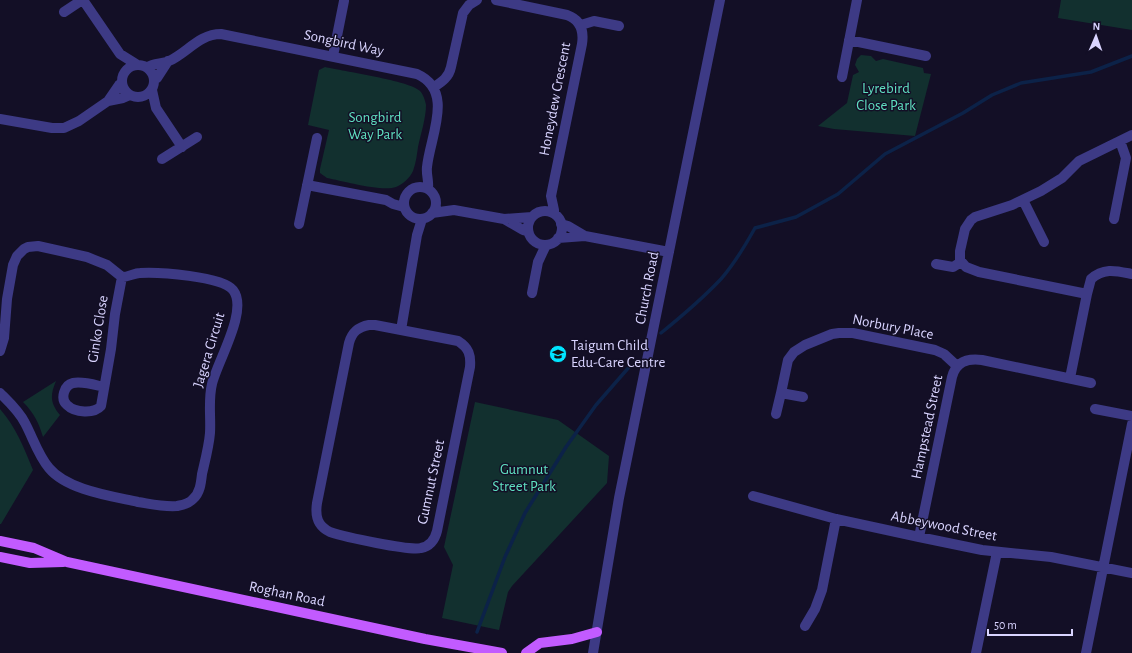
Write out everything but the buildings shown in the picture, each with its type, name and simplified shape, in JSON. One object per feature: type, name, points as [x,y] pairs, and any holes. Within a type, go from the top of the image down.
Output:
[{"type":"main road","name":"Roghan Road","points":[[0,541],[34,548],[67,562],[418,637],[502,653]]},
{"type":"main road","name":"Roghan Road","points":[[0,557],[30,563],[67,562]]},
{"type":"main road","points":[[526,653],[540,643],[578,637],[597,632]]},
{"type":"street","points":[[64,12],[82,0],[120,54],[136,64],[144,65],[151,70],[154,79],[152,90],[140,97],[130,95],[123,88],[122,83],[123,74],[125,71],[136,64]]},
{"type":"street","points":[[432,213],[436,204],[436,199],[428,188],[427,168],[438,106],[434,88],[449,74],[452,67],[463,13],[468,5],[477,0]]},
{"type":"street","name":"Honeydew Crescent","points":[[496,0],[568,15],[576,19],[581,25],[583,34],[551,196],[542,211]]},
{"type":"street","name":"Church Road","points":[[593,653],[619,498],[720,0]]},
{"type":"street","points":[[842,77],[857,0]]},
{"type":"street","points":[[333,56],[344,1]]},
{"type":"street","points":[[581,25],[594,22],[620,26]]},
{"type":"street","name":"Songbird Way","points":[[148,67],[152,64],[168,61],[203,38],[215,34],[412,72],[426,79],[434,88]]},
{"type":"street","points":[[850,40],[926,56]]},
{"type":"street","points":[[120,54],[122,66],[125,71]]},
{"type":"street","name":"Songbird Way","points":[[154,79],[157,78],[168,61]]},
{"type":"street","points":[[0,119],[52,128],[64,128],[79,121],[108,101],[122,83]]},
{"type":"street","points":[[152,90],[156,108],[182,147]]},
{"type":"street","points":[[108,101],[130,95]]},
{"type":"street","points":[[140,97],[143,101],[156,108]]},
{"type":"street","points":[[1087,294],[979,272],[966,267],[961,262],[959,256],[965,229],[975,217],[999,210],[1023,200],[1056,183],[1085,157],[1132,135]]},
{"type":"street","points":[[162,159],[197,137]]},
{"type":"street","points":[[299,224],[317,138]]},
{"type":"street","points":[[1114,219],[1126,158],[1120,141]]},
{"type":"street","points":[[418,186],[419,181],[427,168]]},
{"type":"street","points":[[307,185],[386,200],[404,207]]},
{"type":"street","points":[[428,188],[418,186],[410,189],[405,196],[404,207],[410,216],[419,218],[432,213],[454,210],[504,219],[532,217],[542,211],[550,212],[557,216],[561,224],[562,229],[558,238],[554,242],[541,244],[532,240],[528,231],[528,226],[532,217]]},
{"type":"street","points":[[386,200],[393,197],[405,196]]},
{"type":"street","name":"Honeydew Crescent","points":[[551,196],[554,214]]},
{"type":"street","points":[[436,199],[447,204],[454,210]]},
{"type":"street","points":[[1023,200],[1044,242]]},
{"type":"street","points":[[401,330],[419,218]]},
{"type":"street","points":[[504,219],[523,230],[528,231]]},
{"type":"street","points":[[561,224],[568,226],[585,236]]},
{"type":"street","points":[[558,238],[585,236],[669,252]]},
{"type":"street","points":[[532,293],[538,262],[543,254],[541,244]]},
{"type":"street","points":[[0,350],[4,338],[7,299],[13,265],[17,256],[24,249],[38,246],[87,257],[107,265],[122,277]]},
{"type":"street","points":[[936,264],[953,266],[961,262]]},
{"type":"street","points":[[1070,378],[1091,279],[1099,273],[1109,270],[1132,274]]},
{"type":"street","name":"Jagera Circuit","points":[[0,393],[20,414],[49,469],[62,479],[73,485],[100,494],[160,506],[182,505],[193,500],[199,490],[209,440],[212,384],[232,333],[238,308],[238,299],[233,290],[226,284],[192,277],[156,272],[138,273],[122,277]]},
{"type":"street","name":"Ginko Close","points":[[104,387],[122,277]]},
{"type":"street","name":"Gumnut Street","points":[[369,325],[401,330],[458,341],[466,348],[470,356],[468,375],[435,537],[430,544],[418,549],[330,532],[321,526],[316,516],[317,503],[351,337],[357,329],[362,326],[369,325]]},
{"type":"street","name":"Norbury Place","points":[[776,414],[788,360],[794,352],[805,345],[832,334],[853,333],[935,350],[944,354],[957,366]]},
{"type":"street","name":"Hampstead Street","points":[[918,537],[952,378],[957,366],[964,361],[975,359],[1092,383]]},
{"type":"street","points":[[781,393],[803,397]]},
{"type":"street","points":[[1095,409],[1132,416]]},
{"type":"street","points":[[1086,653],[1132,424]]},
{"type":"street","name":"Abbeywood Street","points":[[753,496],[836,519],[918,537],[997,552],[1050,557],[1132,572]]},
{"type":"street","points":[[806,626],[822,590],[836,519]]},
{"type":"street","points":[[976,653],[997,552]]},
{"type":"green space","points":[[1061,0],[1132,0],[1132,30],[1058,18]]},
{"type":"green space","name":"Lyrebird Close Park","points":[[861,55],[871,56],[876,61],[883,59],[923,68],[924,73],[931,74],[915,136],[834,129],[818,126],[847,103],[853,75],[859,72],[855,65],[857,59]]},
{"type":"green space","name":"Songbird Way Park","points":[[325,67],[390,80],[414,87],[420,91],[424,97],[426,110],[416,162],[412,174],[401,184],[390,188],[372,187],[327,178],[320,173],[329,130],[308,125],[319,70]]},
{"type":"green space","points":[[56,381],[52,399],[54,407],[60,415],[43,437],[36,418],[23,402]]},
{"type":"green space","name":"Gumnut Street Park","points":[[475,402],[558,420],[609,456],[607,483],[512,586],[508,592],[499,630],[442,618],[453,565],[444,547]]},
{"type":"green space","points":[[0,409],[15,430],[33,470],[1,524],[0,524]]},
{"type":"waterway","points":[[661,333],[692,307],[721,279],[739,255],[755,228],[796,217],[838,194],[885,154],[963,113],[992,95],[1021,83],[1091,72],[1132,56]]},
{"type":"waterway","points":[[477,632],[505,557],[525,513],[566,447],[596,405],[630,366]]},
{"type":"place","name":"Taigum Child Edu-Care Centre","points":[[558,354]]}]
